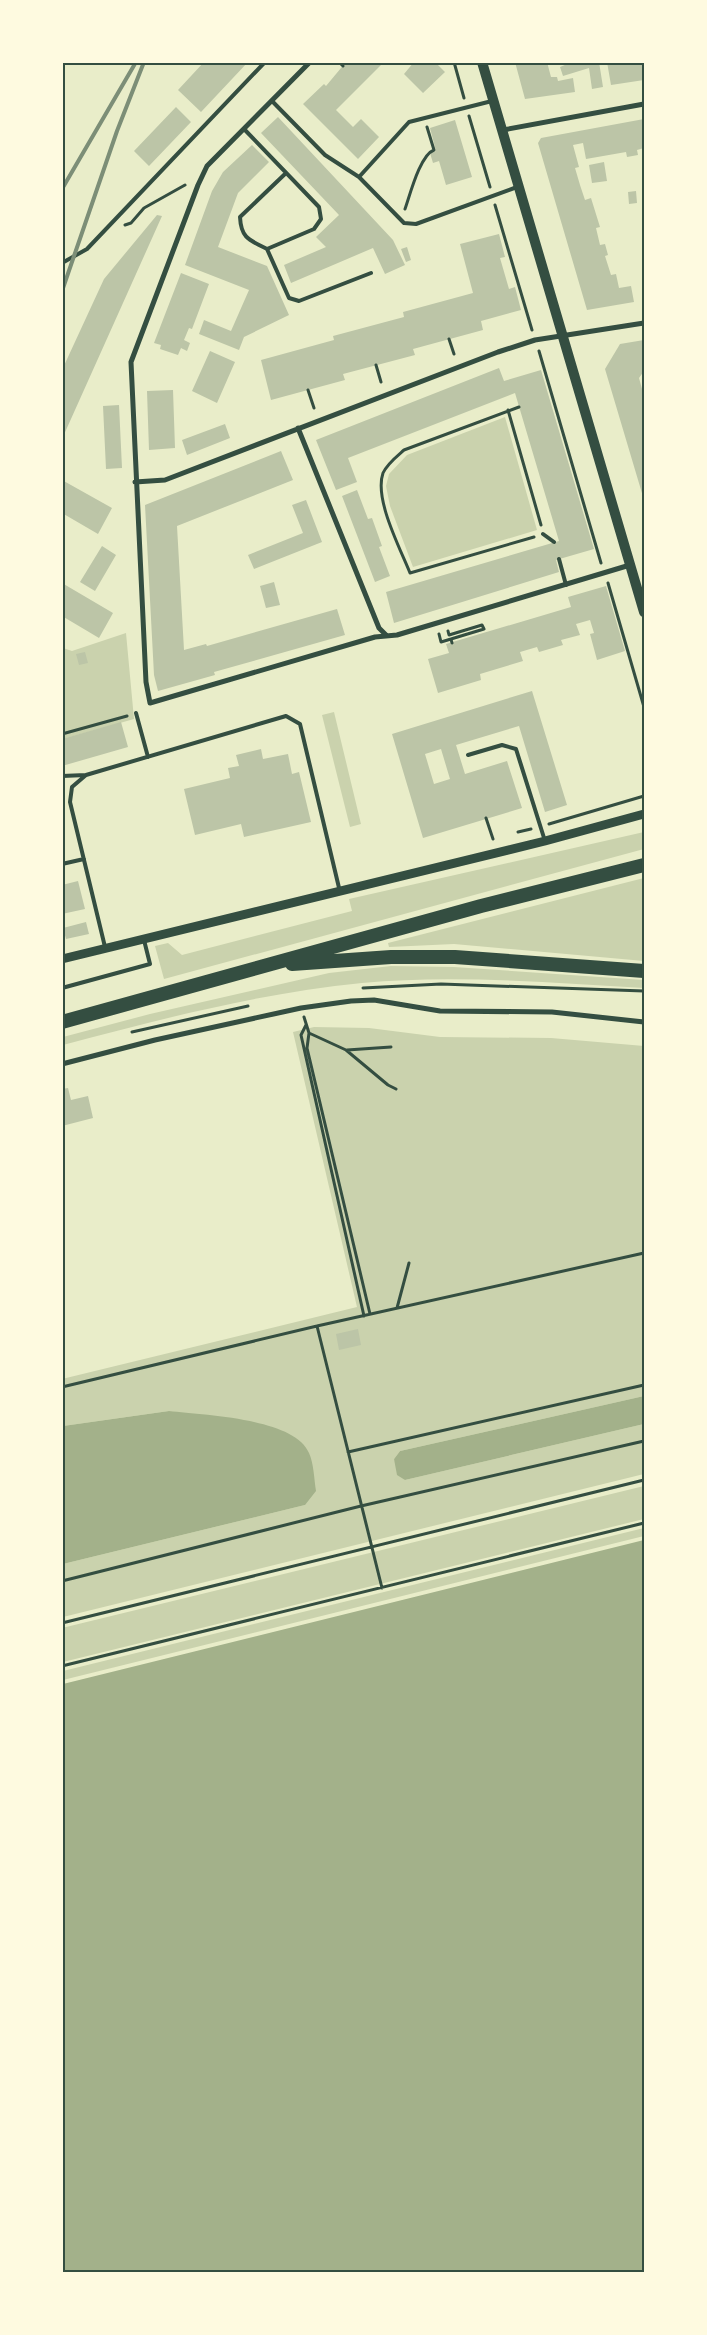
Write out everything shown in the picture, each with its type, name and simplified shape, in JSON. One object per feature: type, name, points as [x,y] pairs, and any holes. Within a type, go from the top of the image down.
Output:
[{"type":"highway","points":[[62,1022],[258,967],[644,865]]},
{"type":"highway","points":[[258,967],[391,957],[454,957],[644,971]]},
{"type":"main road","points":[[482,62],[644,612]]},
{"type":"street","points":[[310,62],[212,161],[198,186],[131,362],[145,672],[150,703],[386,635],[397,635],[631,565]]},
{"type":"street","points":[[503,130],[644,104]]},
{"type":"street","points":[[135,482],[164,480],[498,352],[535,340],[644,324]]},
{"type":"street","points":[[298,428],[379,628],[386,635]]},
{"type":"street","points":[[62,959],[340,892],[644,814]]},
{"type":"street","points":[[62,1064],[155,1040],[301,1008],[351,1001],[374,1000],[440,1011],[552,1012],[644,1022]]},
{"type":"lane","points":[[62,262],[87,248],[265,62]]},
{"type":"lane","points":[[359,177],[409,122],[494,100]]},
{"type":"lane","points":[[272,101],[325,155],[359,177],[404,223],[416,224],[519,186]]},
{"type":"lane","points":[[244,129],[319,207],[321,219],[314,229],[267,249]]},
{"type":"lane","points":[[286,173],[240,217],[241,230],[249,240],[267,249],[289,298],[299,301],[371,272]]},
{"type":"lane","points":[[543,534],[554,542]]},
{"type":"lane","points":[[559,559],[566,585]]},
{"type":"lane","points":[[136,713],[148,757]]},
{"type":"lane","points":[[62,776],[86,775],[286,716],[294,719],[300,724],[340,892]]},
{"type":"lane","points":[[468,755],[502,745],[516,748],[544,841]]},
{"type":"lane","points":[[86,775],[72,787],[70,802],[105,948]]},
{"type":"lane","points":[[62,864],[84,859]]},
{"type":"lane","points":[[62,988],[150,964],[144,939]]},
{"type":"path","points":[[339,62],[343,66]]},
{"type":"path","points":[[400,219],[419,170],[426,156],[434,150],[427,126],[436,123]]},
{"type":"path","points":[[115,217],[125,225],[131,223],[144,208],[170,192],[187,184],[198,186]]},
{"type":"path","points":[[449,339],[454,354]]},
{"type":"path","points":[[539,351],[602,565]]},
{"type":"path","points":[[376,365],[381,382]]},
{"type":"path","points":[[308,390],[314,408]]},
{"type":"path","points":[[508,410],[543,534],[410,574],[385,508],[380,486],[384,472],[391,461],[404,450],[508,410],[519,407]]},
{"type":"path","points":[[608,583],[644,707]]},
{"type":"path","points":[[438,633],[441,642],[451,641],[484,629],[482,625],[449,635],[448,631]]},
{"type":"path","points":[[62,734],[136,713]]},
{"type":"path","points":[[486,818],[493,839]]},
{"type":"path","points":[[307,1025],[300,1035],[364,1316]]},
{"type":"path","points":[[370,1314],[307,1048],[309,1033],[346,1050],[388,1085],[396,1088]]},
{"type":"path","points":[[346,1050],[391,1046]]},
{"type":"path","points":[[62,1387],[317,1326],[644,1253]]},
{"type":"path","points":[[397,1308],[409,1263]]},
{"type":"path","points":[[317,1326],[382,1588]]},
{"type":"path","points":[[348,1452],[644,1385]]},
{"type":"path","points":[[62,1581],[361,1506],[644,1441]]},
{"type":"path","points":[[62,1623],[644,1480]]},
{"type":"path","points":[[62,1666],[644,1524]]},
{"type":"shaded area","points":[[505,417],[537,530],[413,567],[390,506],[386,486],[389,474],[407,455]]},
{"type":"shaded area","points":[[126,633],[134,719],[63,739],[63,648],[72,651]]},
{"type":"shaded area","points":[[334,712],[361,824],[350,827],[322,715]]},
{"type":"shaded area","points":[[644,832],[644,849],[164,979],[155,946],[168,943],[182,955],[352,911],[349,899]]},
{"type":"shaded area","points":[[644,878],[644,961],[454,944],[389,947],[388,943]]},
{"type":"shaded area","points":[[391,966],[454,967],[644,980],[644,988],[468,979],[397,980],[362,983],[324,987],[248,1000],[63,1045],[63,1037],[150,1014],[329,973]]},
{"type":"shaded area","points":[[314,1027],[369,1028],[440,1037],[551,1038],[644,1046],[644,1396],[400,1451],[394,1459],[405,1480],[644,1424],[644,1474],[63,1617],[63,1564],[305,1505],[169,1411],[63,1426],[62,1379],[357,1307],[293,1032]]},
{"type":"shaded area","points":[[644,1396],[644,1424],[405,1480],[397,1475],[394,1459],[400,1451]]},
{"type":"shaded area","points":[[169,1411],[247,1420],[286,1432],[300,1441],[309,1453],[316,1491],[305,1505],[63,1564],[63,1426]]},
{"type":"shaded area","points":[[644,1486],[644,1519],[63,1662],[62,1628]]},
{"type":"shaded area","points":[[644,1528],[644,1536],[63,1680],[63,1671]]},
{"type":"shaded area","points":[[644,1540],[644,2272],[63,2272],[63,1684]]},
{"type":"building","points":[[204,62],[248,62],[201,112],[178,90]]},
{"type":"building","points":[[346,62],[384,62],[336,110],[353,127],[361,119],[379,137],[358,159],[303,104],[324,84],[326,86]]},
{"type":"building","points":[[414,62],[435,62],[445,72],[423,93],[404,74]]},
{"type":"building","points":[[515,62],[547,62],[551,77],[557,77],[558,81],[573,78],[575,92],[525,99]]},
{"type":"building","points":[[572,62],[599,62],[603,87],[592,89],[589,68],[563,76],[560,67]]},
{"type":"building","points":[[607,62],[644,62],[644,80],[611,85]]},
{"type":"building","points":[[176,107],[191,122],[149,166],[134,151]]},
{"type":"building","points":[[278,117],[393,240],[405,265],[385,274],[373,248],[291,283],[284,265],[326,247],[316,237],[339,215],[261,133]]},
{"type":"building","points":[[644,119],[644,148],[637,150],[638,155],[627,157],[626,152],[586,159],[583,143],[573,145],[579,167],[575,168],[585,200],[591,198],[600,227],[596,228],[600,245],[605,244],[608,255],[605,256],[611,275],[616,274],[619,288],[631,286],[634,302],[587,310],[538,143],[541,138]]},
{"type":"building","points":[[455,120],[472,177],[446,185],[439,161],[433,163],[430,153],[436,151],[430,128]]},
{"type":"building","points":[[252,145],[269,162],[238,193],[218,247],[267,266],[289,315],[244,337],[239,350],[199,334],[204,320],[231,331],[249,290],[185,265],[212,191],[223,172]]},
{"type":"building","points":[[604,162],[607,181],[592,183],[589,165]]},
{"type":"building","points":[[636,191],[637,203],[629,204],[628,192]]},
{"type":"building","points":[[157,215],[162,216],[62,439],[62,370],[104,279]]},
{"type":"building","points":[[499,234],[505,257],[500,258],[509,289],[515,287],[521,310],[481,321],[483,330],[413,349],[415,355],[343,374],[345,380],[271,400],[261,360],[334,340],[333,336],[404,317],[403,312],[473,293],[460,244]]},
{"type":"building","points":[[407,247],[411,260],[406,262],[401,249]]},
{"type":"building","points":[[181,273],[209,284],[192,329],[189,328],[184,340],[190,343],[187,351],[181,348],[178,355],[160,349],[161,345],[154,343]]},
{"type":"building","points":[[644,340],[644,371],[639,378],[644,396],[644,500],[605,369],[620,344]]},
{"type":"building","points":[[210,351],[235,362],[217,403],[192,391]]},
{"type":"building","points":[[499,368],[504,381],[541,370],[594,549],[556,560],[559,572],[394,623],[386,592],[559,541],[515,393],[348,458],[357,482],[336,490],[316,440]]},
{"type":"building","points":[[173,390],[175,448],[149,450],[147,391]]},
{"type":"building","points":[[119,405],[122,468],[106,469],[103,406]]},
{"type":"building","points":[[225,424],[230,438],[187,455],[182,440]]},
{"type":"building","points":[[281,451],[293,480],[177,526],[184,650],[206,644],[207,646],[337,609],[345,635],[214,672],[215,675],[158,691],[154,675],[145,505]]},
{"type":"building","points":[[62,480],[112,508],[98,534],[62,513]]},
{"type":"building","points":[[357,490],[368,519],[372,518],[382,546],[379,547],[390,576],[375,582],[342,496]]},
{"type":"building","points":[[306,500],[322,542],[254,569],[248,555],[303,533],[292,505]]},
{"type":"building","points":[[102,546],[116,555],[95,591],[80,582]]},
{"type":"building","points":[[274,582],[280,605],[266,608],[260,586]]},
{"type":"building","points":[[62,583],[113,613],[99,638],[62,616]]},
{"type":"building","points":[[606,586],[625,651],[597,660],[590,634],[594,633],[590,620],[576,624],[580,635],[561,640],[563,645],[539,652],[537,647],[520,652],[523,661],[480,674],[481,680],[438,693],[428,659],[449,653],[446,644],[571,607],[568,597]]},
{"type":"building","points":[[85,652],[88,663],[79,665],[76,654]]},
{"type":"building","points":[[532,691],[567,805],[545,812],[519,726],[456,745],[465,774],[507,761],[522,808],[423,838],[392,734]],"holes":[[[441,749],[450,779],[434,784],[425,754]]]},
{"type":"building","points":[[121,722],[128,747],[62,766],[62,739]]},
{"type":"building","points":[[261,749],[263,759],[288,754],[292,774],[299,772],[311,822],[244,837],[241,824],[195,835],[184,789],[230,778],[228,768],[239,766],[236,755]]},
{"type":"building","points":[[78,881],[85,909],[62,914],[62,885]]},
{"type":"building","points":[[86,922],[89,934],[66,939],[63,928]]},
{"type":"building","points":[[68,1088],[71,1100],[88,1096],[93,1118],[62,1126],[62,1089]]},
{"type":"building","points":[[358,1329],[361,1345],[339,1350],[336,1334]]},
{"type":"railway","points":[[62,189],[136,62]]},
{"type":"railway","points":[[62,291],[117,131],[144,62]]}]
